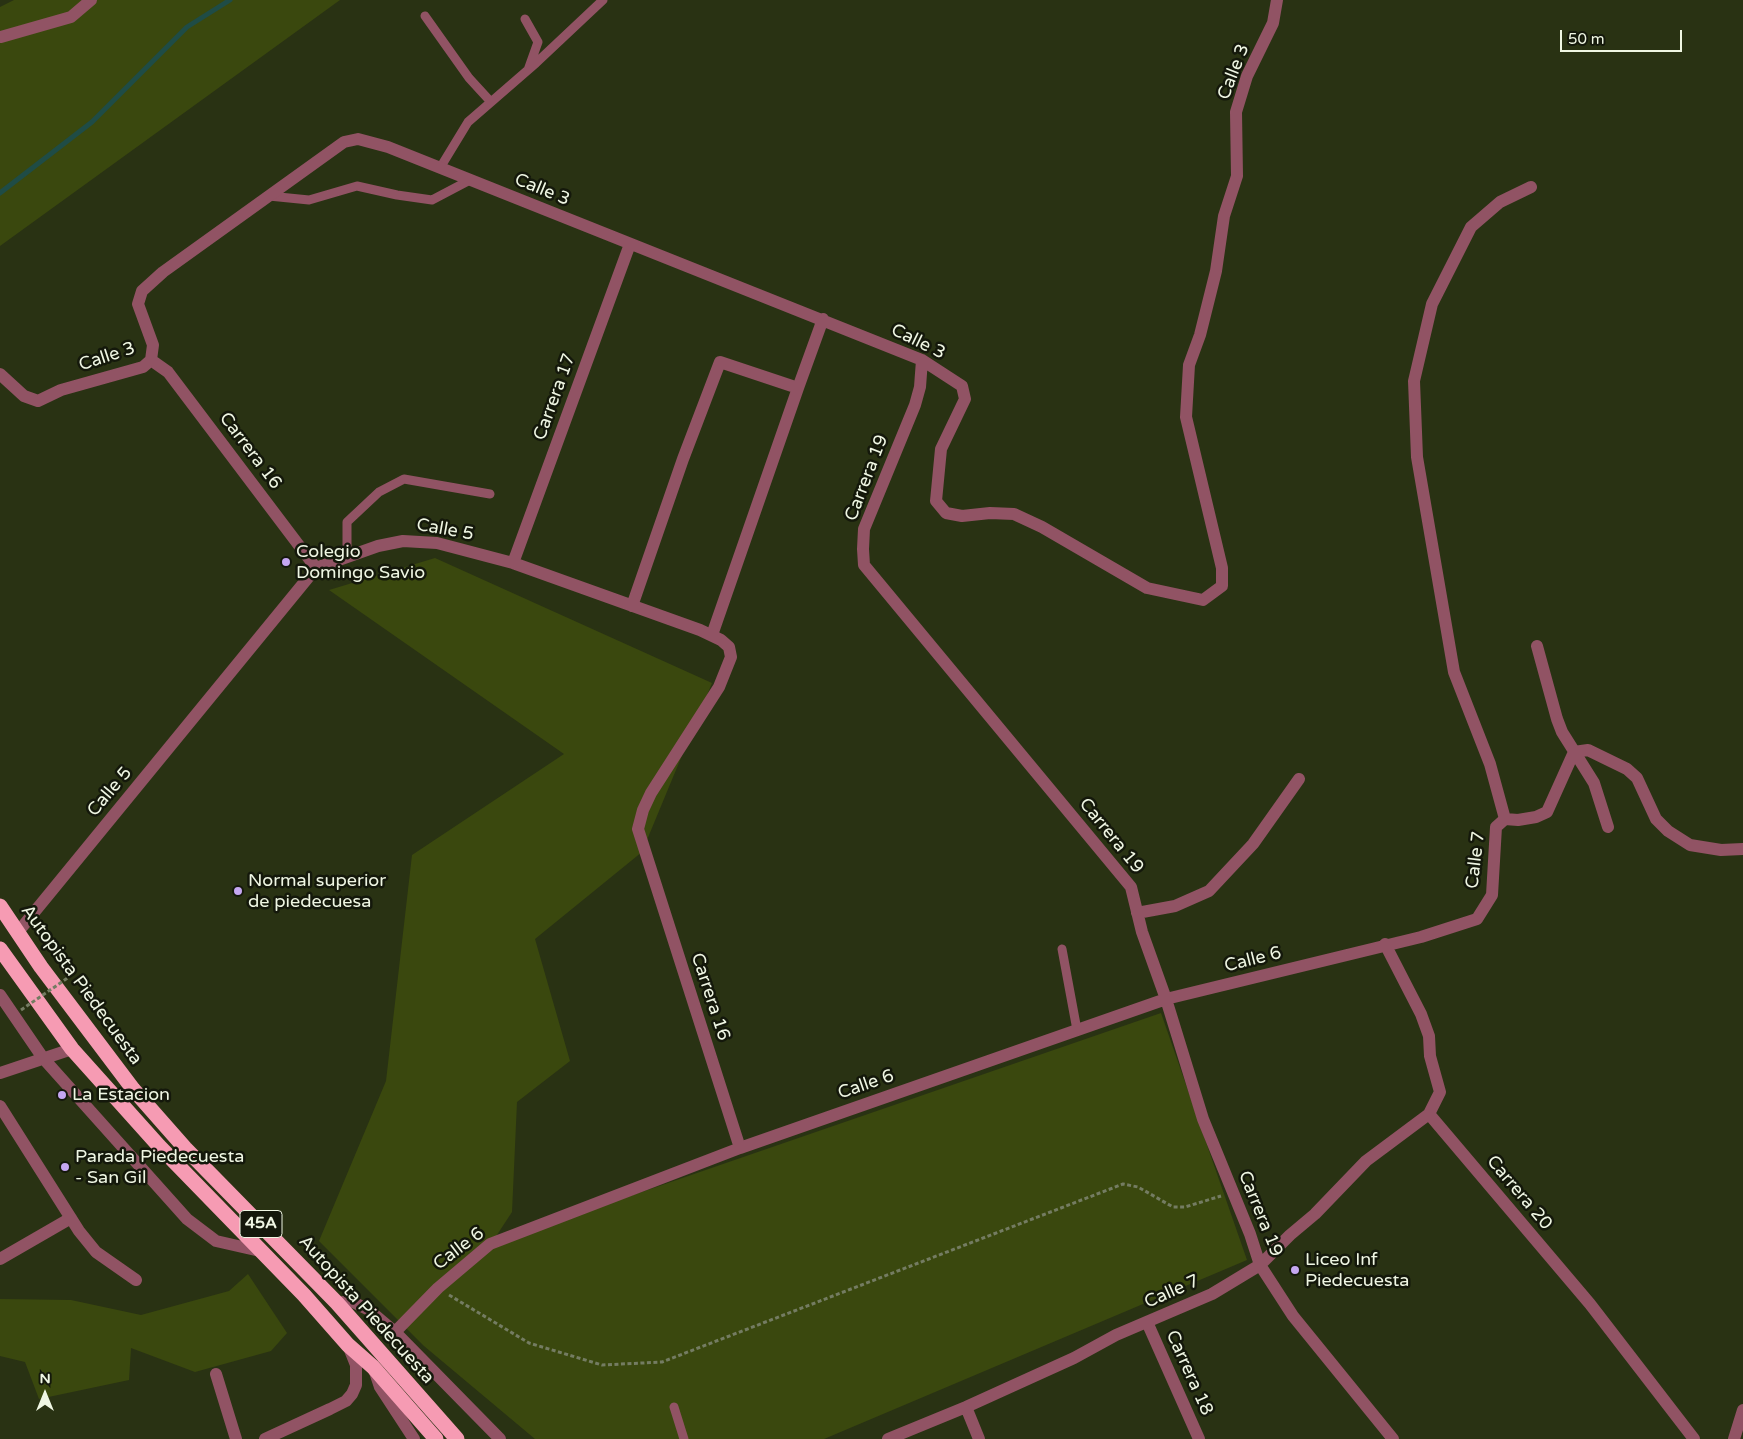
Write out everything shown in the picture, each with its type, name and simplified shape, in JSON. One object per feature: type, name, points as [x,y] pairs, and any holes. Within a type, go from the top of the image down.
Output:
[{"type":"highway","name":"Autopista Piedecuesta","points":[[0,906],[41,967],[134,1089],[185,1148],[337,1302],[457,1439]]},
{"type":"highway","name":"Autopista Piedecuesta","points":[[0,949],[72,1049],[159,1146],[304,1295],[348,1345],[373,1367],[436,1439]]},
{"type":"street","points":[[1,37],[71,17],[91,0]]},
{"type":"street","name":"Calle 3","points":[[0,374],[24,396],[38,401],[61,390],[143,367],[151,360],[153,345],[138,304],[142,291],[163,272],[344,142],[358,138],[388,147],[922,360],[962,386],[965,399],[941,449],[936,501],[946,513],[962,516],[990,513],[1014,514],[1042,526],[1147,588],[1203,600],[1222,586],[1222,568],[1186,416],[1189,364],[1202,326],[1216,271],[1224,216],[1237,176],[1236,112],[1247,76],[1273,23],[1277,0]]},
{"type":"street","points":[[1505,819],[1490,764],[1454,672],[1417,457],[1414,381],[1432,304],[1471,227],[1500,202],[1531,187]]},
{"type":"street","name":"Carrera 17","points":[[513,563],[630,244]]},
{"type":"street","points":[[712,635],[823,319]]},
{"type":"street","name":"Carrera 16","points":[[151,360],[168,372],[316,568]]},
{"type":"street","name":"Carrera 19","points":[[922,360],[920,387],[915,405],[875,498],[864,529],[862,549],[864,566],[1131,887],[1142,932],[1166,999],[1203,1119],[1260,1265],[1293,1316],[1393,1439]]},
{"type":"street","points":[[632,606],[683,459],[720,362],[798,388]]},
{"type":"street","name":"Calle 5","points":[[18,932],[316,568],[347,556],[403,541],[437,543],[513,563],[712,635],[729,648],[731,657],[719,687],[651,793],[643,810],[638,828],[646,857]]},
{"type":"street","points":[[1537,646],[1556,719],[1594,783],[1608,827]]},
{"type":"street","points":[[1574,752],[1588,750],[1627,769],[1637,778],[1656,819],[1668,832],[1690,845],[1721,850],[1743,849]]},
{"type":"street","name":"Calle 7","points":[[1385,944],[1421,937],[1477,919],[1492,895],[1496,827],[1505,819],[1518,820],[1536,817],[1547,812],[1574,752]]},
{"type":"street","points":[[1137,913],[1175,906],[1209,891],[1253,844],[1300,780]]},
{"type":"street","name":"Carrera 16","points":[[646,857],[740,1148]]},
{"type":"street","points":[[1385,944],[1421,1014],[1429,1036],[1430,1056],[1440,1092],[1429,1114]]},
{"type":"street","name":"Calle 6","points":[[395,1332],[438,1288],[490,1244],[740,1148],[1166,999],[1385,944]]},
{"type":"street","points":[[0,995],[43,1058],[186,1220],[216,1241],[260,1251]]},
{"type":"street","points":[[0,1072],[72,1049]]},
{"type":"street","points":[[0,1106],[71,1218],[96,1252],[136,1280]]},
{"type":"street","name":"Calle 7","points":[[888,1439],[966,1407],[1147,1322],[1212,1294],[1260,1265],[1290,1235],[1315,1214],[1366,1161],[1429,1114]]},
{"type":"street","name":"Carrera 20","points":[[1429,1114],[1590,1304],[1694,1439]]},
{"type":"street","points":[[0,1259],[71,1218]]},
{"type":"street","points":[[337,1302],[351,1302],[368,1310],[395,1332],[500,1439]]},
{"type":"street","name":"Carrera 18","points":[[1147,1322],[1200,1439]]},
{"type":"street","points":[[265,1439],[346,1401],[356,1385],[356,1365],[348,1345]]},
{"type":"street","points":[[373,1367],[380,1388],[414,1439]]},
{"type":"street","points":[[216,1374],[236,1439]]},
{"type":"street","points":[[966,1407],[979,1439]]},
{"type":"street","points":[[1734,1439],[1743,1410]]},
{"type":"lane","points":[[440,168],[468,122],[528,70],[603,0]]},
{"type":"lane","points":[[425,16],[469,78],[491,102]]},
{"type":"lane","points":[[525,19],[538,42],[528,70]]},
{"type":"lane","points":[[269,196],[309,200],[356,186],[396,196],[432,200],[470,180]]},
{"type":"lane","points":[[347,556],[347,522],[379,492],[404,479],[490,494]]},
{"type":"lane","points":[[1062,949],[1077,1030]]},
{"type":"lane","points":[[674,1407],[684,1439]]},
{"type":"path","points":[[21,1010],[69,977]]},
{"type":"path","points":[[438,1288],[529,1343],[602,1365],[662,1362],[1123,1184],[1138,1187],[1173,1207],[1185,1207],[1232,1192]]},
{"type":"green space","points":[[14,0],[340,0],[0,246],[0,7]]},
{"type":"green space","points":[[435,558],[712,683],[642,852],[535,939],[570,1061],[517,1102],[512,1212],[491,1244],[1161,1013],[1247,1260],[824,1439],[535,1439],[424,1346],[319,1241],[386,1081],[412,855],[564,754],[329,590]]},
{"type":"green space","points":[[248,1274],[287,1333],[271,1351],[195,1372],[131,1348],[129,1380],[39,1399],[25,1362],[0,1356],[0,1299],[71,1300],[141,1315],[229,1291]]},
{"type":"waterway","points":[[0,193],[92,122],[187,27],[230,0]]},
{"type":"place","name":"Colegio Domingo Savio","points":[[286,562]]},
{"type":"place","name":"Normal superior de piedecuesa","points":[[238,891]]},
{"type":"place","name":"La Estacion","points":[[62,1095]]},
{"type":"place","name":"Parada Piedecuesta - San Gil","points":[[65,1167]]},
{"type":"place","name":"Liceo Inf Piedecuesta","points":[[1295,1270]]}]
